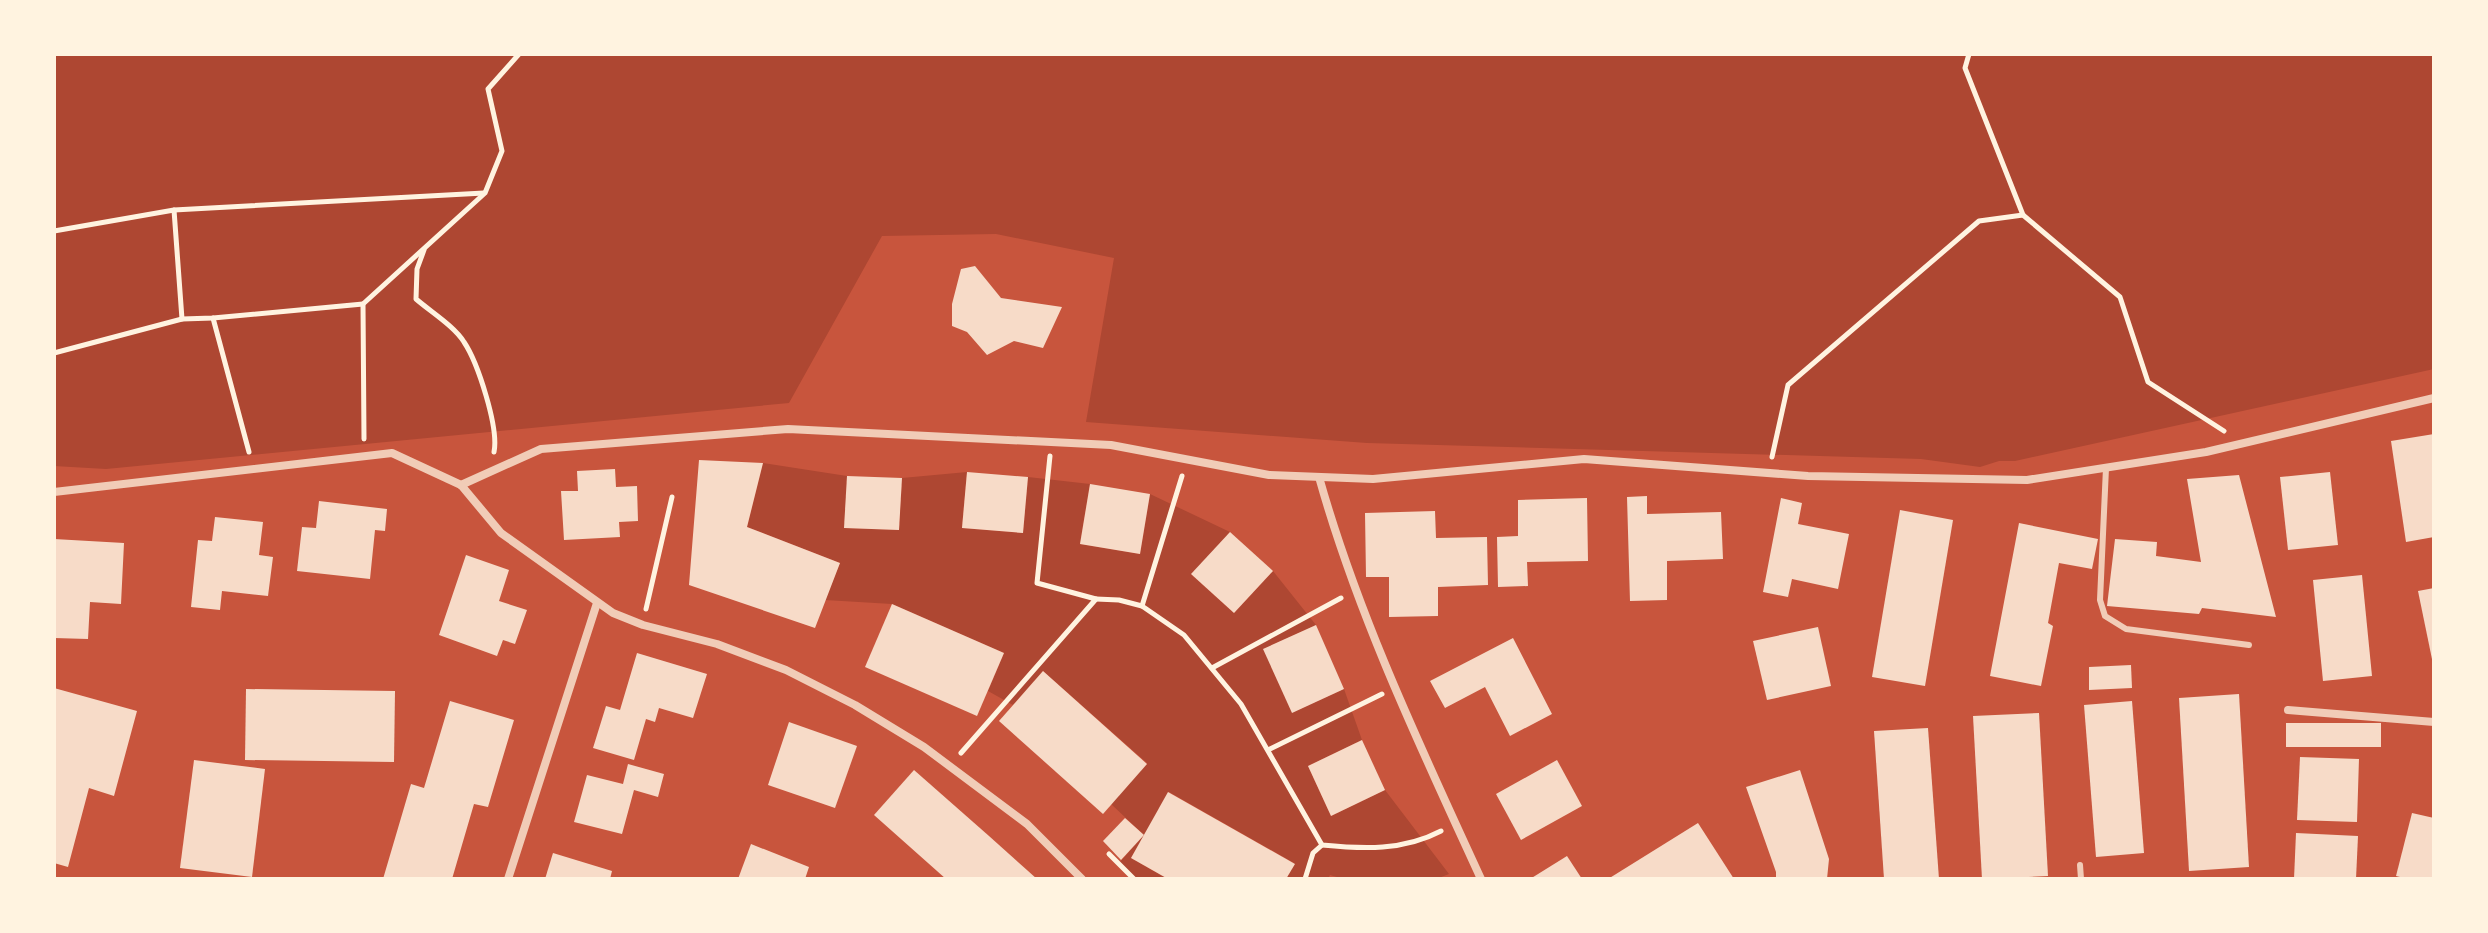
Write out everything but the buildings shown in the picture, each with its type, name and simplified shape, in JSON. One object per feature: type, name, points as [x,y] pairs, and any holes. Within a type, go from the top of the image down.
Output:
[{"type":"street","points":[[461,485],[541,449],[788,429],[1111,445],[1269,475],[1373,479],[1584,459],[1768,474],[2027,480],[2206,452],[2434,398]]},
{"type":"street","points":[[54,492],[392,453],[461,485],[501,533],[613,613],[643,625],[717,644],[786,670],[855,705],[924,747],[1027,824],[1082,879]]},
{"type":"street","points":[[1319,477],[1356,591],[1481,879]]},
{"type":"street","points":[[508,879],[597,603]]},
{"type":"street","points":[[2288,710],[2434,722]]},
{"type":"lane","points":[[2106,468],[2100,600],[2105,616],[2126,629],[2249,645]]},
{"type":"lane","points":[[2080,865],[2081,879]]},
{"type":"path","points":[[54,353],[182,319],[363,304],[485,193],[502,151],[488,89],[519,54]]},
{"type":"path","points":[[1969,54],[1965,68],[2023,215],[2120,297],[2148,382],[2243,444]]},
{"type":"path","points":[[54,231],[174,210],[485,193]]},
{"type":"path","points":[[174,210],[182,319]]},
{"type":"path","points":[[1768,474],[1788,385],[1979,221],[2023,215]]},
{"type":"path","points":[[424,248],[417,269],[416,299],[464,341],[488,404],[497,438],[490,472]]},
{"type":"path","points":[[363,304],[364,456]]},
{"type":"path","points":[[213,318],[254,470]]},
{"type":"path","points":[[1050,442],[1037,583],[1096,599],[1119,600],[1142,606],[1184,635],[1241,704],[1322,845]]},
{"type":"path","points":[[1142,606],[1187,460]]},
{"type":"path","points":[[643,625],[672,497]]},
{"type":"path","points":[[1212,668],[1334,600],[1356,591]]},
{"type":"path","points":[[949,766],[1096,599]]},
{"type":"path","points":[[1268,750],[1396,688]]},
{"type":"path","points":[[1305,879],[1313,853],[1322,845],[1374,849],[1398,846],[1424,840],[1456,823]]},
{"type":"path","points":[[1109,854],[1134,879]]},
{"type":"shaded area","points":[[54,54],[2434,54],[2434,369],[1980,467],[1921,459],[1367,443],[1086,422],[1114,258],[996,234],[882,236],[789,403],[106,469],[54,466]]},
{"type":"shaded area","points":[[763,463],[847,476],[845,528],[899,530],[902,478],[967,472],[962,528],[1023,533],[1028,477],[1090,484],[1080,544],[1140,554],[1150,494],[1230,532],[1192,575],[1234,613],[1273,571],[1316,625],[1264,649],[1293,712],[1344,689],[1362,740],[1308,766],[1331,816],[1385,790],[1449,874],[1436,879],[1344,879],[1330,875],[1328,879],[1286,879],[1294,863],[1169,792],[1131,858],[1168,879],[1134,879],[1119,863],[1144,835],[1111,804],[1147,763],[1043,671],[1013,705],[988,691],[1004,653],[892,604],[825,600],[840,563],[747,527]]}]
